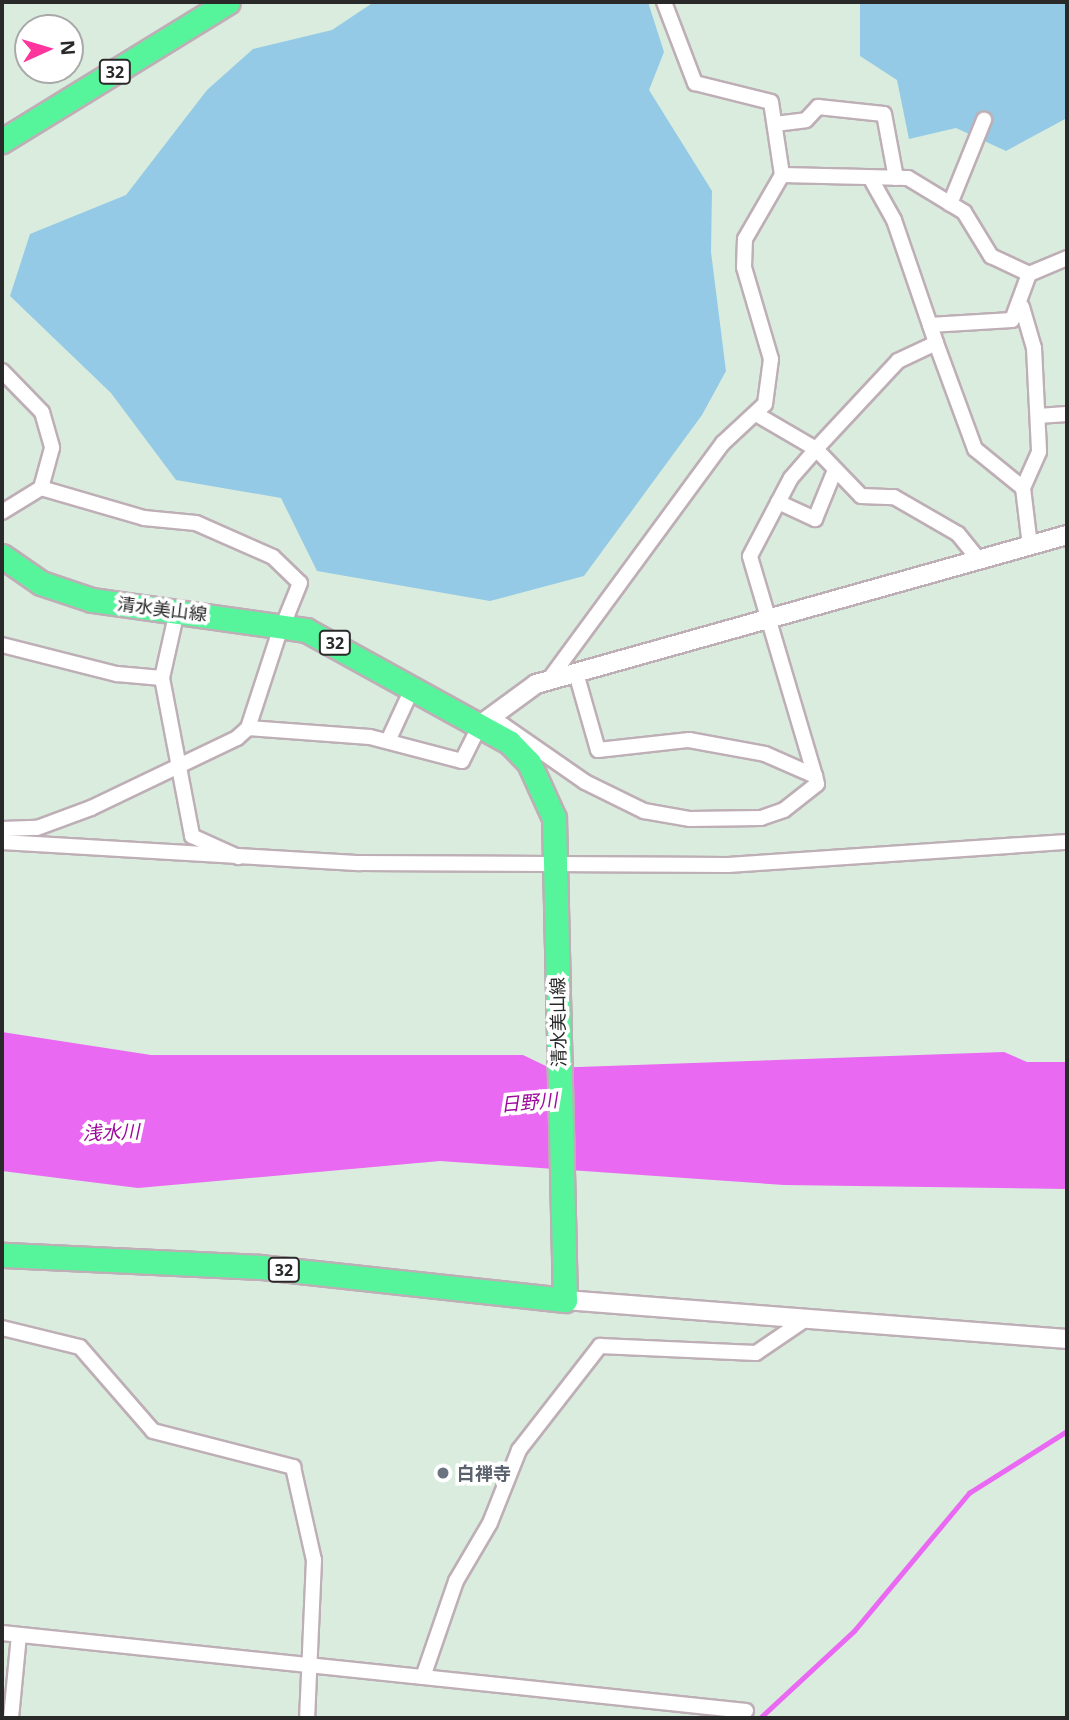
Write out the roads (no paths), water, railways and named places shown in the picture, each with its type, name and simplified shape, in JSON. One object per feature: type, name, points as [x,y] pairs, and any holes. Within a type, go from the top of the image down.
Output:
[{"type":"main road","name":"32","points":[[2,141],[228,2]]},
{"type":"main road","name":"清水美山線","points":[[2,556],[64,593],[177,611],[284,622],[327,639],[509,742],[546,790],[556,869],[565,1300]]},
{"type":"main road","name":"32","points":[[2,1255],[260,1267],[565,1300]]},
{"type":"street","points":[[548,681],[723,443],[765,404],[771,359],[744,267],[745,239],[782,175],[771,102],[695,83],[664,2]]},
{"type":"street","points":[[775,124],[806,121],[818,107],[884,114],[896,178]]},
{"type":"street","points":[[950,204],[984,120]]},
{"type":"street","points":[[782,175],[908,178],[964,212],[991,256],[1029,274],[1067,258]]},
{"type":"street","points":[[871,179],[894,220],[975,449],[1023,488]]},
{"type":"street","points":[[930,325],[1012,320],[1022,307],[1029,274]]},
{"type":"street","points":[[1022,307],[1034,348],[1038,416],[1039,453],[1023,488],[1030,546]]},
{"type":"street","points":[[480,725],[503,725],[546,760],[644,811],[690,819],[761,818],[817,785],[750,556],[778,502],[816,449],[898,361],[936,343]]},
{"type":"street","points":[[2,371],[42,412],[52,448],[41,488],[2,512]]},
{"type":"street","points":[[756,414],[816,449],[861,496],[894,497],[958,534],[980,561]]},
{"type":"street","points":[[1038,416],[1067,414]]},
{"type":"street","points":[[778,502],[815,519],[835,470]]},
{"type":"street","points":[[41,488],[144,518],[196,523],[273,557],[300,583],[248,728]]},
{"type":"street","points":[[2,829],[37,828],[64,819],[183,763],[248,728],[388,741],[462,761],[480,725],[511,697],[548,681],[1067,535]]},
{"type":"street","points":[[177,611],[162,678],[183,763],[192,835],[240,858]]},
{"type":"street","points":[[2,645],[117,674],[162,678]]},
{"type":"street","points":[[576,673],[598,750],[689,740],[765,754],[815,776]]},
{"type":"street","points":[[388,741],[413,687]]},
{"type":"street","points":[[2,842],[240,858],[556,869],[728,865],[1067,842]]},
{"type":"street","points":[[565,1300],[1067,1339]]},
{"type":"street","points":[[423,1677],[456,1581],[490,1523],[519,1450],[600,1346],[756,1353],[806,1319]]},
{"type":"street","points":[[2,1328],[80,1347],[153,1431],[293,1467],[314,1560],[307,1666],[307,1718]]},
{"type":"street","points":[[2,1633],[746,1711]]},
{"type":"street","points":[[11,1718],[19,1635]]},
{"type":"water","points":[[2,1032],[151,1055],[523,1055],[550,1068],[1004,1052],[1027,1062],[1067,1062],[1067,1189],[784,1185],[440,1161],[138,1188],[2,1171]]},
{"type":"waterway","points":[[760,1718],[854,1631],[969,1493],[1067,1431]]},
{"type":"place","name":"白禅寺","points":[[443,1473]]},
{"type":"water label","name":"日野川","points":[[529,1103]]},
{"type":"water label","name":"浅水川","points":[[111,1133]]}]
